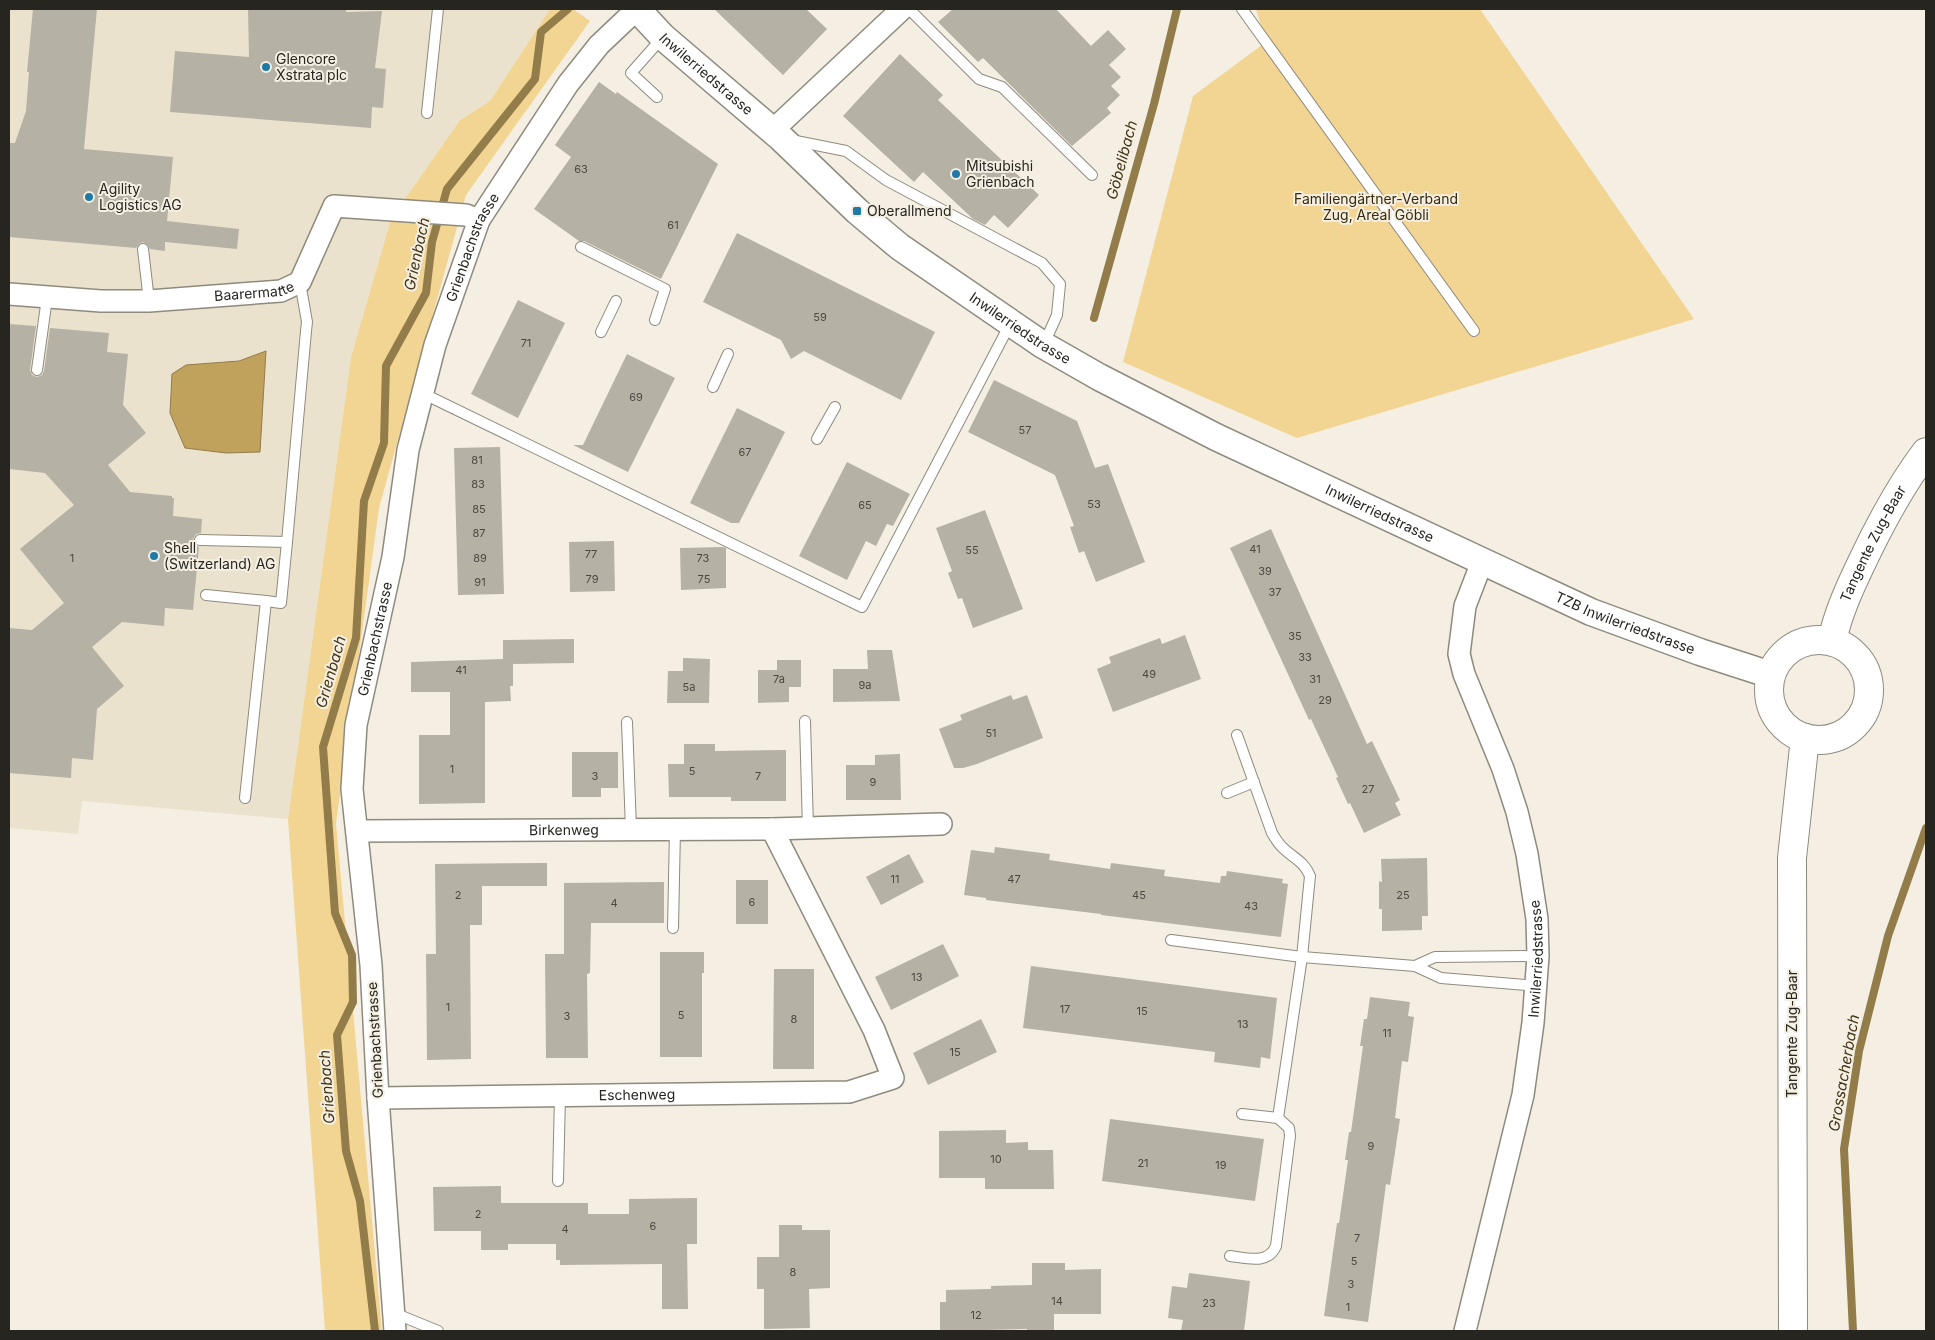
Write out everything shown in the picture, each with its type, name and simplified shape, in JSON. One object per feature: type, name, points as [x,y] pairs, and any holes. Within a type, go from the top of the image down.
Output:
[{"type":"main road","name":"Tangente Zug-Baar","points":[[1832,641],[1835,626],[1850,588],[1881,522],[1926,452]]},
{"type":"main road","points":[[1813,640],[1832,641],[1845,647],[1856,656],[1864,668],[1868,689],[1864,710],[1857,722],[1840,734],[1820,740],[1806,738],[1788,728],[1775,714],[1770,701],[1771,675],[1776,663],[1794,646],[1813,640]]},
{"type":"main road","name":"Tangente Zug-Baar","points":[[1793,1331],[1792,858],[1806,738]]},
{"type":"street","name":"Inwilerriedstrasse","points":[[637,9],[663,37],[776,134],[857,210],[900,247],[1010,324],[1099,377],[1216,437],[1482,562],[1465,606],[1459,654],[1464,674],[1503,769],[1517,812],[1529,863],[1537,919],[1538,956],[1537,986],[1523,1095],[1465,1331]]},
{"type":"street","name":"Grienbachstrasse","points":[[395,1322],[378,1098],[371,965],[358,831],[352,790],[356,726],[393,557],[408,450],[435,345],[478,220],[568,84],[599,45],[637,9]]},
{"type":"street","points":[[776,134],[902,9]]},
{"type":"street","name":"Baarermatte","points":[[9,294],[100,301],[149,301],[280,291],[300,282],[306,271],[315,244],[334,206],[466,215],[478,220]]},
{"type":"street","name":"TZB Inwilerriedstrasse","points":[[1482,562],[1591,612],[1700,652],[1771,675]]},
{"type":"street","name":"Birkenweg","points":[[358,831],[772,829],[941,824]]},
{"type":"street","name":"Eschenweg","points":[[378,1098],[849,1092],[893,1078],[874,1030],[772,829]]},
{"type":"lane","points":[[428,113],[438,9]]},
{"type":"lane","points":[[909,9],[979,79],[1002,87],[1092,175]]},
{"type":"lane","points":[[1242,9],[1474,332]]},
{"type":"lane","points":[[657,97],[631,73],[663,37]]},
{"type":"lane","points":[[776,134],[846,151],[886,180],[1042,263],[1060,284],[1057,315],[1043,345]]},
{"type":"lane","points":[[581,247],[664,289],[655,320]]},
{"type":"lane","points":[[144,249],[149,301]]},
{"type":"lane","points":[[206,595],[281,603],[307,322],[300,282]]},
{"type":"lane","points":[[37,370],[47,298]]},
{"type":"lane","points":[[601,332],[616,300]]},
{"type":"lane","points":[[422,394],[862,607],[1010,324]]},
{"type":"lane","points":[[713,387],[728,354]]},
{"type":"lane","points":[[817,439],[835,407]]},
{"type":"lane","points":[[200,540],[287,542]]},
{"type":"lane","points":[[245,798],[266,601]]},
{"type":"lane","points":[[805,721],[808,828]]},
{"type":"lane","points":[[627,722],[631,829]]},
{"type":"lane","points":[[1237,735],[1272,834],[1282,847],[1298,858],[1306,867],[1310,876],[1302,957],[1278,1118]]},
{"type":"lane","points":[[1227,793],[1254,782]]},
{"type":"lane","points":[[673,928],[675,829]]},
{"type":"lane","points":[[1171,940],[1302,957],[1415,966],[1441,978],[1537,986]]},
{"type":"lane","points":[[1415,966],[1435,957],[1538,956]]},
{"type":"lane","points":[[558,1181],[560,1096]]},
{"type":"lane","points":[[1230,1256],[1262,1259],[1269,1257],[1276,1246],[1290,1136],[1289,1128],[1278,1118],[1242,1114]]},
{"type":"lane","points":[[395,1322],[438,1331]]},
{"type":"shaded area","points":[[9,9],[550,9],[490,101],[460,120],[391,219],[351,357],[288,819],[82,801],[78,834],[9,828]]},
{"type":"shaded area","points":[[266,351],[260,452],[226,453],[185,448],[170,413],[172,374],[186,365],[239,361]]},
{"type":"green space","points":[[550,9],[573,9],[590,21],[466,195],[379,508],[336,823],[382,1331],[325,1331],[288,819],[351,357],[391,219],[460,120],[490,101]]},
{"type":"green space","name":"Familiengärtner-Verband Zug, Areal Göbli","points":[[1256,9],[1480,9],[1694,319],[1297,438],[1123,362],[1193,96],[1266,42]]},
{"type":"building","points":[[33,9],[97,9],[84,149],[173,157],[167,221],[239,229],[237,249],[165,242],[165,251],[150,249],[143,242],[136,248],[9,237],[9,143],[15,143],[26,111],[29,72],[27,72]]},
{"type":"building","name":"Glencore Xstrata plc","points":[[248,9],[346,9],[346,12],[382,11],[375,68],[386,69],[383,108],[372,107],[371,128],[170,112],[175,51],[249,57]]},
{"type":"building","points":[[714,9],[806,9],[827,29],[783,75]]},
{"type":"building","points":[[953,9],[1056,9],[1091,46],[1108,30],[1126,49],[1109,65],[1121,77],[1111,86],[1120,95],[1107,108],[1111,113],[1072,146],[983,58],[978,62],[938,22]]},
{"type":"building","points":[[900,54],[943,95],[938,100],[1039,195],[1008,228],[994,215],[985,225],[973,219],[923,172],[914,182],[843,116]]},
{"type":"building","points":[[599,82],[616,94],[617,92],[718,164],[661,279],[584,241],[579,241],[534,209],[571,157],[555,145]]},
{"type":"building","points":[[737,233],[935,332],[901,400],[804,351],[791,359],[781,340],[703,302]]},
{"type":"building","points":[[518,300],[565,323],[518,418],[471,394]]},
{"type":"building","points":[[9,324],[36,326],[30,370],[32,375],[37,377],[42,375],[44,371],[50,328],[109,333],[107,352],[128,354],[123,405],[146,433],[108,465],[130,492],[172,496],[174,498],[173,516],[202,519],[201,533],[196,534],[193,539],[194,544],[199,547],[193,610],[165,608],[164,626],[122,622],[92,647],[124,686],[97,709],[93,760],[72,758],[71,778],[9,773],[9,628],[32,630],[64,603],[20,549],[74,505],[45,473],[9,469]]},
{"type":"building","points":[[627,354],[675,378],[628,472],[573,445],[583,445]]},
{"type":"building","points":[[994,380],[1077,421],[1095,468],[1108,464],[1145,562],[1096,582],[1084,551],[1079,553],[1070,527],[1074,526],[1055,475],[968,432]]},
{"type":"building","points":[[737,408],[785,432],[739,523],[731,523],[690,503]]},
{"type":"building","points":[[500,447],[504,594],[458,595],[454,448]]},
{"type":"building","points":[[847,462],[910,494],[893,526],[887,524],[876,546],[866,541],[847,580],[799,556]]},
{"type":"building","points":[[985,510],[1023,609],[973,628],[962,598],[958,599],[948,573],[952,571],[936,528]]},
{"type":"building","points":[[1271,529],[1367,744],[1372,741],[1400,800],[1395,803],[1401,815],[1364,833],[1350,803],[1348,804],[1336,778],[1338,777],[1311,719],[1309,720],[1230,548]]},
{"type":"building","points":[[614,541],[615,591],[570,592],[569,542]]},
{"type":"building","points":[[680,548],[726,548],[726,588],[681,590]]},
{"type":"building","points":[[1185,635],[1201,679],[1113,712],[1097,669],[1111,663],[1109,657],[1160,638],[1162,644]]},
{"type":"building","points":[[574,639],[574,663],[513,664],[513,686],[510,686],[511,701],[485,702],[485,803],[419,804],[419,735],[450,735],[450,692],[411,692],[411,662],[503,659],[503,640]]},
{"type":"building","points":[[867,650],[892,650],[900,701],[833,702],[833,669],[868,669]]},
{"type":"building","points":[[683,658],[710,659],[709,703],[667,703],[668,671],[683,671]]},
{"type":"building","points":[[777,660],[801,660],[801,687],[789,687],[789,702],[758,703],[758,670],[777,670]]},
{"type":"building","points":[[1011,695],[1013,700],[1027,695],[1043,738],[977,764],[963,768],[954,768],[939,729],[962,720],[960,715]]},
{"type":"building","points":[[684,744],[715,744],[715,751],[786,750],[786,801],[731,801],[731,797],[669,797],[668,764],[684,764]]},
{"type":"building","points":[[572,752],[618,752],[618,788],[601,788],[601,797],[572,797]]},
{"type":"building","points":[[900,754],[901,800],[846,800],[846,765],[875,765],[875,755]]},
{"type":"building","points":[[995,847],[1050,854],[1049,860],[1110,869],[1111,863],[1165,870],[1164,876],[1220,883],[1221,876],[1226,876],[1227,871],[1283,879],[1282,883],[1288,884],[1281,937],[986,900],[986,898],[964,895],[971,850],[994,853]]},
{"type":"building","points":[[909,854],[924,882],[881,905],[866,877]]},
{"type":"building","points":[[1427,858],[1428,916],[1422,916],[1422,930],[1382,931],[1382,909],[1379,909],[1379,881],[1382,882],[1381,859]]},
{"type":"building","points":[[547,863],[547,886],[482,886],[482,925],[470,925],[471,1059],[427,1060],[426,954],[436,954],[435,864]]},
{"type":"building","points":[[736,880],[768,880],[768,924],[736,924]]},
{"type":"building","points":[[664,882],[664,923],[591,923],[590,973],[587,974],[588,1058],[546,1058],[545,954],[564,954],[564,883]]},
{"type":"building","points":[[943,944],[959,976],[891,1010],[875,977]]},
{"type":"building","points":[[660,952],[704,952],[704,973],[702,973],[702,1057],[660,1057]]},
{"type":"building","points":[[1031,966],[1277,998],[1270,1059],[1261,1057],[1260,1068],[1214,1062],[1215,1052],[1023,1028]]},
{"type":"building","points":[[774,969],[814,969],[814,1069],[773,1069]]},
{"type":"building","points":[[1370,997],[1410,1002],[1408,1016],[1414,1017],[1408,1062],[1402,1061],[1395,1118],[1400,1119],[1390,1185],[1386,1184],[1368,1322],[1324,1316],[1348,1160],[1345,1160],[1349,1132],[1351,1132],[1363,1046],[1360,1046]]},
{"type":"building","points":[[981,1019],[997,1052],[928,1085],[913,1053]]},
{"type":"building","points":[[1110,1119],[1264,1139],[1255,1201],[1102,1181]]},
{"type":"building","points":[[1006,1130],[1006,1143],[1028,1142],[1028,1150],[1053,1150],[1054,1189],[985,1189],[985,1178],[939,1178],[939,1131]]},
{"type":"building","points":[[501,1186],[501,1203],[588,1203],[588,1214],[629,1214],[629,1199],[697,1198],[697,1244],[687,1244],[688,1309],[662,1309],[662,1264],[560,1265],[560,1260],[556,1260],[556,1244],[508,1244],[508,1250],[481,1250],[481,1231],[434,1231],[433,1187]]},
{"type":"building","points":[[779,1225],[802,1225],[802,1230],[830,1230],[830,1288],[809,1289],[810,1328],[764,1329],[764,1289],[757,1289],[757,1257],[779,1257]]},
{"type":"building","points":[[1032,1263],[1065,1263],[1065,1270],[1101,1269],[1101,1314],[1054,1314],[1054,1331],[1027,1331],[1027,1329],[940,1331],[940,1302],[946,1302],[946,1290],[991,1289],[991,1286],[1032,1285]]},
{"type":"building","points":[[1189,1273],[1250,1281],[1244,1331],[1181,1331],[1183,1320],[1168,1318],[1172,1286],[1187,1288]]},
{"type":"waterway","name":"Grienbach","points":[[375,1331],[360,1201],[346,1151],[337,1035],[353,1002],[352,955],[335,913],[323,747],[356,638],[364,501],[384,443],[386,366],[426,293],[432,242],[447,189],[535,79],[541,32],[568,9]]},
{"type":"waterway","name":"Göbelibach","points":[[1094,318],[1154,104],[1177,9]]},
{"type":"waterway","name":"Grossacherbach","points":[[1853,1331],[1844,1149],[1859,1051],[1888,936],[1926,828]]},
{"type":"place","name":"Glencore Xstrata plc","points":[[266,67]]},
{"type":"place","name":"Mitsubishi Grienbach","points":[[956,174]]},
{"type":"place","name":"Agility Logistics AG","points":[[89,197]]},
{"type":"place","name":"Oberallmend","points":[[857,211]]},
{"type":"place","name":"Shell (Switzerland) AG","points":[[154,556]]}]
